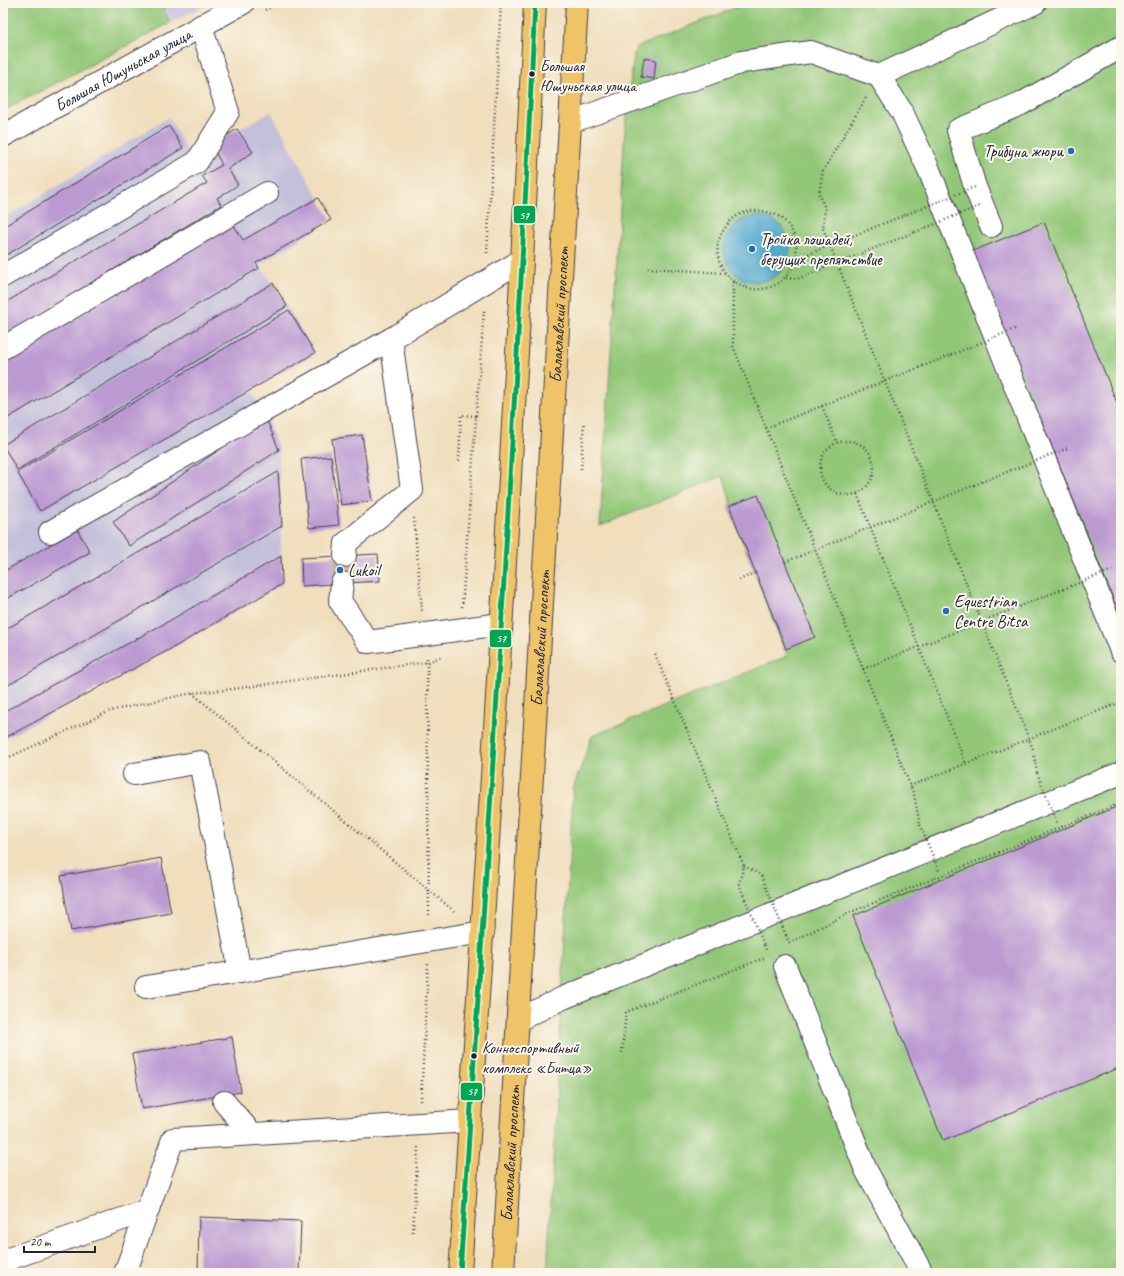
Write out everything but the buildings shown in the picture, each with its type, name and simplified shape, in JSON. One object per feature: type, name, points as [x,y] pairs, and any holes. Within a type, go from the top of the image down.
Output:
[{"type":"main road","points":[[460,1273],[483,932],[522,260],[535,3]]},
{"type":"main road","name":"Балаклавский проспект","points":[[503,1273],[577,3]]},
{"type":"street","name":"Большая Юшуньская улица","points":[[3,136],[243,3]]},
{"type":"street","points":[[879,76],[1035,3]]},
{"type":"street","points":[[3,276],[197,162],[228,112],[201,26]]},
{"type":"street","points":[[991,226],[978,196],[958,130],[1021,104],[1121,47]]},
{"type":"street","points":[[570,122],[742,62],[812,52],[879,76],[902,112],[929,170],[1121,651]]},
{"type":"street","points":[[3,348],[267,193]]},
{"type":"street","points":[[50,532],[391,339],[522,260]]},
{"type":"street","points":[[345,556],[346,543],[412,490],[391,339]]},
{"type":"street","points":[[342,583],[340,601],[368,642],[501,624]]},
{"type":"street","points":[[134,774],[200,762],[240,972]]},
{"type":"street","points":[[518,1020],[570,995],[1121,773]]},
{"type":"street","points":[[146,987],[483,932]]},
{"type":"street","points":[[777,961],[866,1170],[922,1273]]},
{"type":"street","points":[[224,1102],[252,1134]]},
{"type":"street","points":[[126,1273],[173,1139],[470,1121]]},
{"type":"street","points":[[3,1261],[148,1210]]},
{"type":"path","points":[[459,630],[485,282],[501,3]]},
{"type":"path","points":[[879,76],[823,171],[819,194],[825,208],[823,228],[1033,749],[1037,773],[1059,829]]},
{"type":"path","points":[[796,259],[907,214],[978,196]]},
{"type":"path","points":[[786,278],[797,279],[915,232],[978,196]]},
{"type":"path","points":[[761,210],[782,218],[790,226],[795,236],[797,248],[796,259],[786,278],[776,285],[766,289],[754,290],[733,282],[726,274],[720,264],[718,252],[719,241],[723,231],[730,221],[749,211],[761,210]]},
{"type":"path","points":[[648,268],[726,274]]},
{"type":"path","points":[[733,282],[733,346],[910,786],[920,825],[942,879]]},
{"type":"path","points":[[766,428],[1017,328]]},
{"type":"path","points":[[822,406],[837,443]]},
{"type":"path","points":[[459,461],[461,415],[476,416]]},
{"type":"path","points":[[581,469],[584,422]]},
{"type":"path","points":[[851,441],[860,444],[868,450],[873,458],[875,468],[869,486],[857,494],[843,496],[834,492],[827,487],[822,478],[820,469],[821,460],[825,451],[837,443],[851,441]]},
{"type":"path","points":[[785,562],[1068,448]]},
{"type":"path","points":[[412,490],[424,634],[428,662],[430,941],[413,1232]]},
{"type":"path","points":[[857,494],[966,764]]},
{"type":"path","points":[[863,669],[1112,570]]},
{"type":"path","points":[[739,580],[756,573]]},
{"type":"path","points":[[3,760],[110,711],[192,693],[225,690],[428,662],[447,654]]},
{"type":"path","points":[[655,654],[744,866],[739,884],[764,946]]},
{"type":"path","points":[[428,662],[433,657]]},
{"type":"path","points":[[192,693],[454,911]]},
{"type":"path","points":[[910,786],[1121,702]]},
{"type":"path","points":[[789,943],[851,912],[1121,803]]},
{"type":"path","points":[[744,866],[761,875],[786,935]]},
{"type":"path","points":[[622,1053],[626,1012],[777,961]]},
{"type":"shaded area","points":[[160,3],[210,3],[170,23]]},
{"type":"shaded area","points":[[271,112],[331,220],[260,265],[315,353],[251,390],[266,418],[279,450],[282,584],[178,645],[3,739],[3,219],[169,117],[190,156]]},
{"type":"green space","points":[[18,3],[160,3],[170,23],[3,111],[3,12]]},
{"type":"green space","name":"Equestrian Centre Bitsa","points":[[747,3],[1121,3],[1121,1273],[547,1273],[573,789],[592,736],[787,656],[729,506],[732,505],[723,476],[600,526],[626,114],[635,48]]},
{"type":"water","points":[[750,216],[764,216],[776,221],[785,230],[790,242],[788,262],[781,273],[764,282],[750,282],[738,277],[729,268],[724,256],[724,242],[729,230],[738,221]]},
{"type":"tunnel","points":[[342,583],[345,556]]},
{"type":"transit line","name":"57","points":[[460,1273],[481,956],[519,321],[535,3]]},
{"type":"place","name":"Большая Юшуньская улица","points":[[532,74]]},
{"type":"place","name":"Трибуна жюри","points":[[1071,151]]},
{"type":"place","name":"Тройка лошадей, берущих препятствие","points":[[752,249]]},
{"type":"place","name":"Lukoil","points":[[340,570]]},
{"type":"place","name":"Equestrian Centre Bitsa","points":[[946,611]]},
{"type":"place","name":"Конноспортивный комплекс «Битца»","points":[[474,1056]]}]
